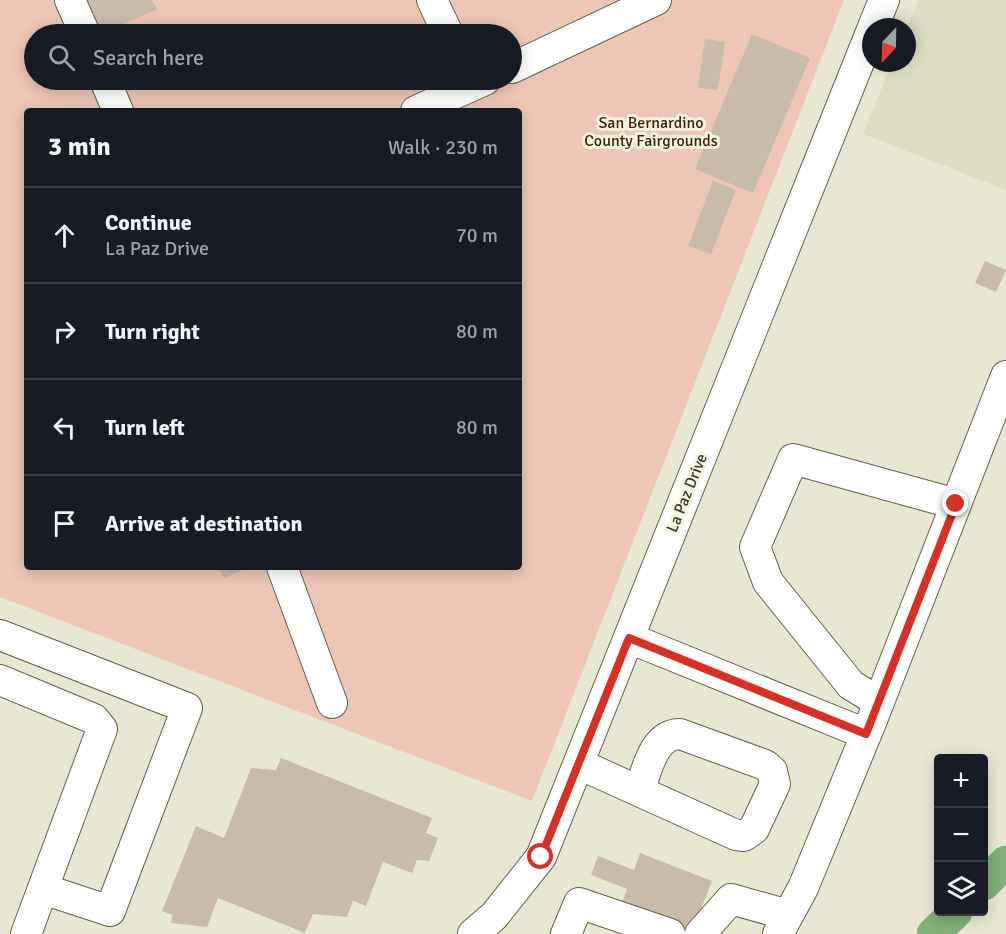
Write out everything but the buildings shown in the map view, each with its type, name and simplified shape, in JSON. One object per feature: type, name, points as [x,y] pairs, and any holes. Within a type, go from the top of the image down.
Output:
[{"type":"highway","points":[[988,880],[1006,862]]},
{"type":"highway","points":[[933,934],[952,916]]},
{"type":"street","points":[[70,0],[81,24]]},
{"type":"street","points":[[432,0],[443,24]]},
{"type":"street","points":[[522,63],[656,0]]},
{"type":"street","points":[[877,18],[884,0]]},
{"type":"street","name":"La Paz Drive","points":[[473,934],[494,916],[541,857],[862,56]]},
{"type":"street","points":[[109,90],[117,108]]},
{"type":"street","points":[[422,108],[459,90]]},
{"type":"street","points":[[700,934],[731,899],[783,924],[803,888],[1004,388]]},
{"type":"street","points":[[879,702],[851,686],[768,582],[755,547],[793,459],[956,504]]},
{"type":"street","points":[[283,570],[332,703]]},
{"type":"street","points":[[0,635],[187,708],[110,911],[43,889]]},
{"type":"street","points":[[629,638],[866,734]]},
{"type":"street","points":[[0,680],[94,719],[102,729]]},
{"type":"street","points":[[26,934],[102,729],[125,684]]},
{"type":"street","points":[[579,764],[639,791]]},
{"type":"street","points":[[566,934],[579,903],[670,934]]},
{"type":"shaded area","points":[[919,0],[1006,0],[1006,190],[863,134],[888,72],[916,72],[916,18],[911,18]]},
{"type":"green space","name":"San Bernardino County Fairgrounds","points":[[0,0],[844,0],[532,801],[0,597]]},
{"type":"route","points":[[541,857],[629,638],[866,734],[956,504]]}]
